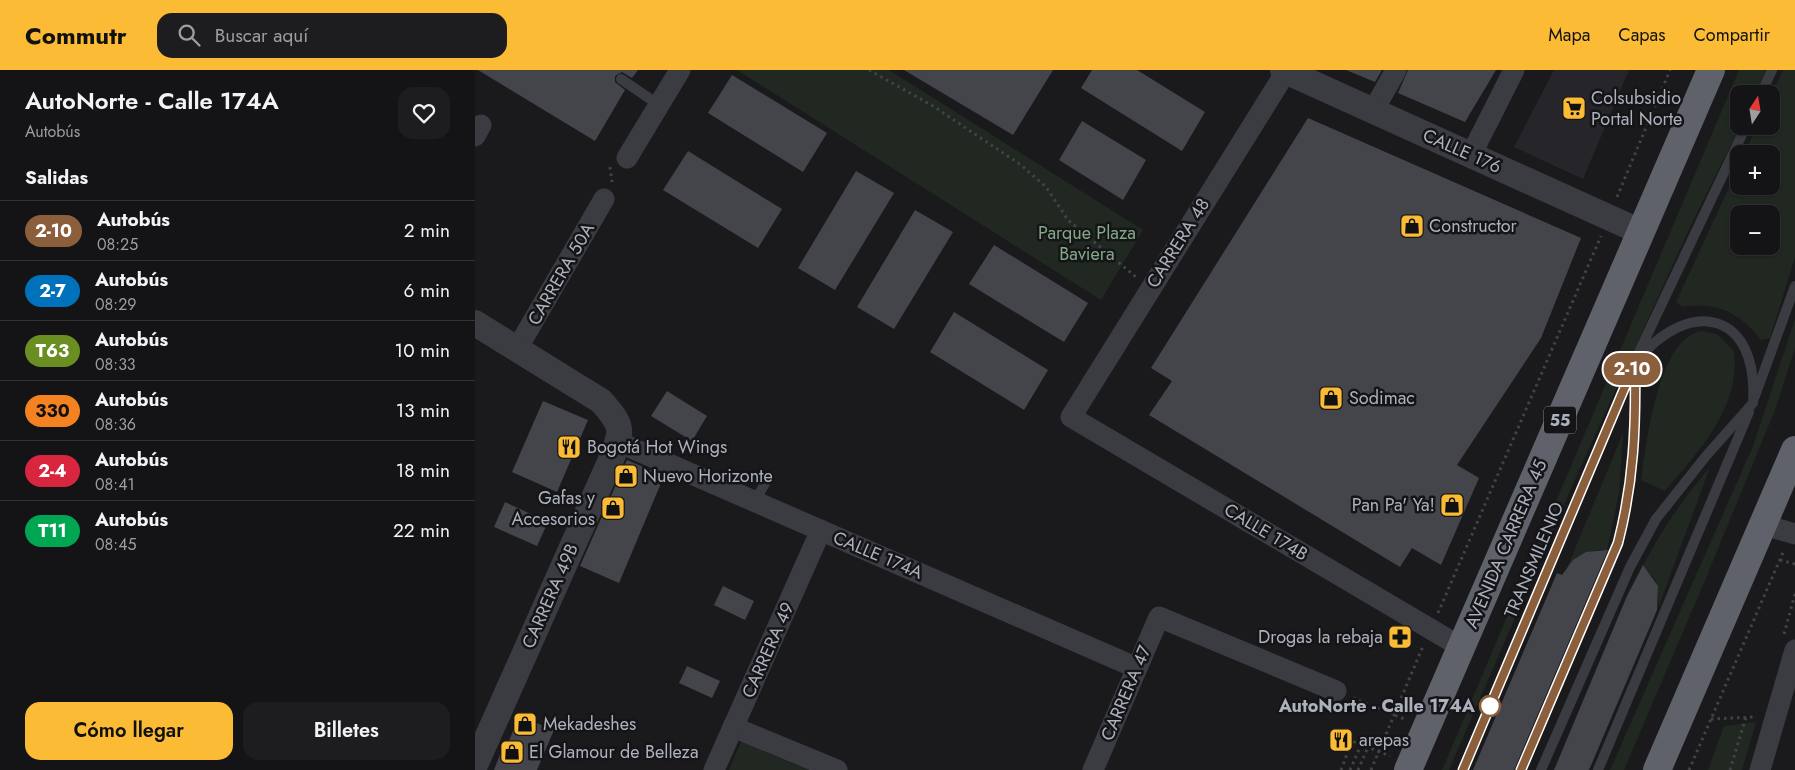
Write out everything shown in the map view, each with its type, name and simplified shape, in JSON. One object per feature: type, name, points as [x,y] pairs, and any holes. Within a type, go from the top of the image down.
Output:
[{"type":"highway","name":"AVENIDA CARRERA 45","points":[[1409,767],[1711,70]]},
{"type":"highway","points":[[1657,770],[1795,450]]},
{"type":"street","points":[[627,158],[680,70]]},
{"type":"street","points":[[1373,110],[1396,70]]},
{"type":"street","points":[[1471,155],[1514,70]]},
{"type":"street","name":"CARRERA 48","points":[[1071,417],[1285,71]]},
{"type":"street","name":"CALLE 176","points":[[1285,71],[1610,216],[1641,232]]},
{"type":"street","name":"CARRERA 50A","points":[[517,349],[604,199]]},
{"type":"street","name":"CALLE 174A","points":[[475,323],[601,401],[617,419],[619,434],[754,502],[1137,668]]},
{"type":"street","name":"CALLE 174B","points":[[1071,417],[1461,646]]},
{"type":"street","name":"CARRERA 49B","points":[[475,765],[534,623],[619,434]]},
{"type":"street","points":[[1764,525],[1793,533]]},
{"type":"street","name":"CARRERA 49","points":[[714,770],[821,530]]},
{"type":"street","name":"CARRERA 47","points":[[1093,770],[1159,617],[1336,691]]},
{"type":"street","points":[[1760,770],[1795,650]]},
{"type":"street","points":[[733,727],[837,770]]},
{"type":"lane","points":[[1765,85],[1772,70]]},
{"type":"lane","points":[[621,79],[659,105]]},
{"type":"lane","name":"TRANSMILENIO","points":[[1463,770],[1635,363],[1742,135]]},
{"type":"lane","name":"TRANSMILENIO","points":[[1598,770],[1753,403],[1795,286]]},
{"type":"lane","name":"TRANSMILENIO","points":[[1524,764],[1618,543],[1628,505],[1634,459],[1635,363],[1653,343],[1672,329],[1694,321],[1718,322],[1736,336],[1749,356],[1753,379],[1753,403],[1706,456],[1656,519],[1630,567],[1541,770]]},
{"type":"lane","points":[[754,502],[766,482]]},
{"type":"path","points":[[869,70],[933,106],[1021,165],[1046,187],[1068,220],[1150,288]]},
{"type":"path","points":[[1371,770],[1610,216],[1670,70]]},
{"type":"path","points":[[604,199],[613,182],[609,172],[610,165],[616,159],[627,158]]},
{"type":"path","points":[[1689,770],[1779,560],[1793,533]]},
{"type":"path","points":[[1779,560],[1795,564]]},
{"type":"path","points":[[1336,691],[1425,728]]},
{"type":"path","points":[[1711,719],[1776,716]]},
{"type":"path","points":[[1730,770],[1745,717]]},
{"type":"path","points":[[1341,770],[1353,741],[1409,767]]},
{"type":"path","points":[[1350,770],[1361,744]]},
{"type":"path","points":[[1358,770],[1368,747]]},
{"type":"shaded area","name":"Colsubsidio Portal Norte","points":[[1554,70],[1629,70],[1583,179],[1514,147]]},
{"type":"green space","name":"Parque Plaza Baviera","points":[[737,70],[889,70],[1143,230],[1101,300]]},
{"type":"green space","points":[[1739,70],[1766,70],[1759,85],[1733,85]]},
{"type":"green space","points":[[1783,70],[1795,70],[1795,257],[1770,338],[1761,340],[1745,323],[1726,311],[1705,306],[1682,307],[1676,302],[1730,185],[1730,195],[1780,195],[1780,145],[1748,145],[1753,135],[1780,135],[1780,85],[1776,85]]},
{"type":"green space","points":[[1730,91],[1730,135],[1736,135],[1690,227],[1577,475],[1449,770],[1442,770]]},
{"type":"green space","points":[[1795,319],[1795,348],[1775,410],[1624,770],[1610,770],[1753,446]]},
{"type":"green space","points":[[1701,331],[1717,334],[1734,351],[1731,391],[1715,427],[1704,444],[1665,491],[1641,480],[1651,419],[1664,372],[1674,353],[1686,338]]},
{"type":"green space","points":[[1623,433],[1619,493],[1607,551],[1593,551],[1582,555],[1573,562],[1565,573]]},
{"type":"green space","points":[[1710,467],[1659,606],[1656,581],[1643,566],[1673,515]]},
{"type":"green space","points":[[1756,722],[1742,770],[1708,770],[1724,726]]},
{"type":"green space","points":[[741,742],[808,770],[729,770]]},
{"type":"building","points":[[478,70],[638,70],[632,78],[622,72],[615,76],[615,82],[625,90],[595,141]]},
{"type":"building","points":[[904,70],[1053,70],[1013,135]]},
{"type":"building","points":[[1092,70],[1137,70],[1205,112],[1182,151],[1081,88]]},
{"type":"building","points":[[1346,70],[1382,70],[1375,82]]},
{"type":"building","points":[[1408,70],[1496,70],[1465,122],[1398,93]]},
{"type":"building","points":[[732,75],[827,133],[803,172],[708,113]]},
{"type":"building","name":"Sodimac","points":[[1308,118],[1581,238],[1541,338],[1457,465],[1479,478],[1441,565],[1412,548],[1400,567],[1149,415],[1172,381],[1151,368]]},
{"type":"building","points":[[1082,121],[1146,160],[1123,200],[1059,160]]},
{"type":"building","points":[[688,151],[782,209],[758,248],[663,190]]},
{"type":"building","points":[[856,171],[894,193],[835,290],[798,268]]},
{"type":"building","points":[[915,210],[953,232],[894,329],[857,307]]},
{"type":"building","points":[[994,245],[1088,303],[1064,342],[969,284]]},
{"type":"building","points":[[954,312],[1048,370],[1024,410],[930,352]]},
{"type":"building","points":[[667,391],[707,416],[692,441],[651,416]]},
{"type":"building","points":[[543,401],[588,420],[557,492],[512,472]]},
{"type":"building","points":[[627,460],[664,476],[619,583],[580,566]]},
{"type":"building","points":[[505,502],[548,522],[537,546],[494,527]]},
{"type":"building","points":[[1608,550],[1514,770],[1473,770],[1557,573],[1562,575],[1573,560],[1586,552]]},
{"type":"building","points":[[1643,565],[1658,586],[1657,610],[1589,770],[1554,770],[1627,596]]},
{"type":"building","points":[[723,586],[754,601],[745,620],[714,605]]},
{"type":"building","points":[[687,666],[720,681],[712,698],[679,683]]},
{"type":"building","points":[[519,716],[554,730],[537,770],[494,770],[501,752],[504,753]]},
{"type":"bus line","name":"2-10","points":[[1463,770],[1635,363],[1636,428],[1634,459],[1628,505],[1618,543],[1521,770]]},
{"type":"place","name":"Colsubsidio Portal Norte","points":[[1574,108]]},
{"type":"place","name":"Constructor","points":[[1412,226]]},
{"type":"place","name":"Sodimac","points":[[1331,398]]},
{"type":"place","name":"Bogotá Hot Wings","points":[[569,447]]},
{"type":"place","name":"Nuevo Horizonte","points":[[626,476]]},
{"type":"place","name":"Pan Pa' Ya!","points":[[1452,505]]},
{"type":"place","name":"Gafas y Accesorios","points":[[613,508]]},
{"type":"place","name":"Drogas la rebaja","points":[[1400,637]]},
{"type":"place","name":"AutoNorte - Calle 174A","points":[[1490,706]]},
{"type":"place","name":"Mekadeshes","points":[[525,724]]},
{"type":"place","name":"arepas","points":[[1341,740]]},
{"type":"place","name":"El Glamour de Belleza","points":[[512,752]]}]
